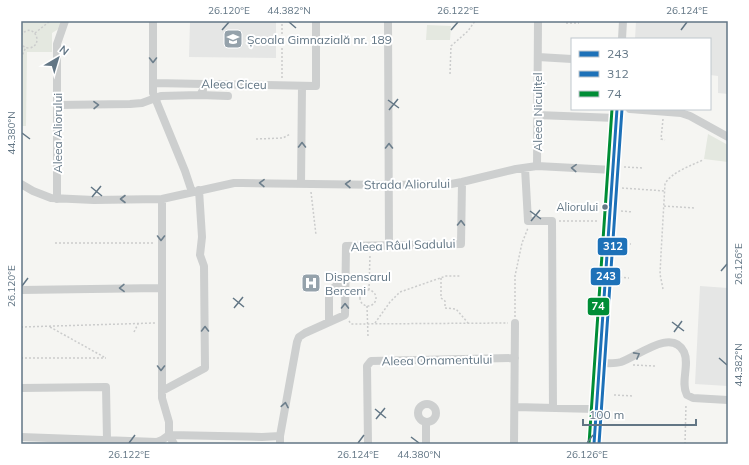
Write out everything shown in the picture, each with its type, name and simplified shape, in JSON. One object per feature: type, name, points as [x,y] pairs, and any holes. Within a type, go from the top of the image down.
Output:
[{"type":"street","name":"Aleea Aliorului","points":[[57,199],[57,44],[65,21]]},
{"type":"street","points":[[153,21],[152,83],[155,98],[185,171],[196,191],[202,237],[200,255],[204,266],[205,368],[162,391]]},
{"type":"street","name":"Aleea Ciceu","points":[[152,83],[316,86],[316,21]]},
{"type":"street","points":[[388,21],[390,246]]},
{"type":"street","name":"Aleea Niculițel","points":[[537,166],[538,21]]},
{"type":"street","points":[[622,38],[623,21]]},
{"type":"street","name":"Aleea Niculițel","points":[[538,57],[571,59]]},
{"type":"street","points":[[200,95],[203,90],[203,84]]},
{"type":"street","points":[[301,184],[302,86]]},
{"type":"street","points":[[57,105],[130,104],[142,103],[155,98],[168,96],[228,96]]},
{"type":"street","points":[[594,444],[617,110]]},
{"type":"street","points":[[641,110],[677,112],[688,116],[728,137]]},
{"type":"street","points":[[538,115],[616,118]]},
{"type":"street","name":"Strada Aliorului","points":[[162,199],[242,183],[389,185],[462,182],[537,166],[613,170]]},
{"type":"street","points":[[525,168],[528,221],[552,221],[553,408]]},
{"type":"street","name":"Aleea Râul Sadului","points":[[345,315],[346,246],[461,244],[462,182]]},
{"type":"street","points":[[21,184],[39,194],[57,199],[162,199],[162,391],[169,435],[174,444]]},
{"type":"street","points":[[329,322],[329,292],[345,278]]},
{"type":"street","points":[[21,290],[161,288]]},
{"type":"street","points":[[21,437],[157,442],[169,435],[262,437],[280,440],[296,342],[299,337],[305,333],[345,315]]},
{"type":"street","points":[[514,444],[515,323]]},
{"type":"street","points":[[600,363],[619,363],[657,344],[667,342],[675,344],[682,349],[685,355],[685,388],[687,394],[693,398],[728,400]]},
{"type":"street","name":"Aleea Ornamentului","points":[[368,444],[367,366],[371,361],[515,358]]},
{"type":"street","points":[[21,388],[106,387],[107,440]]},
{"type":"street","points":[[514,406],[596,409]]},
{"type":"street","points":[[426,422],[426,444]]},
{"type":"path","points":[[35,33],[50,21]]},
{"type":"path","points":[[282,21],[282,86]]},
{"type":"path","points":[[450,74],[452,46],[468,31],[475,21]]},
{"type":"path","points":[[566,24],[579,24]]},
{"type":"path","points":[[21,33],[27,30],[35,33]]},
{"type":"path","points":[[21,44],[26,47],[32,47],[36,44],[37,38],[35,33]]},
{"type":"path","points":[[21,58],[26,47]]},
{"type":"path","points":[[663,112],[661,139],[665,140]]},
{"type":"path","points":[[256,139],[284,138],[290,134]]},
{"type":"path","points":[[663,289],[660,274],[660,260],[665,184],[669,178],[703,160]]},
{"type":"path","points":[[624,167],[644,168]]},
{"type":"path","points":[[310,184],[316,235]]},
{"type":"path","points":[[622,188],[665,191]]},
{"type":"path","points":[[664,206],[695,208]]},
{"type":"path","points":[[621,211],[633,212]]},
{"type":"path","points":[[345,315],[350,324],[515,323],[515,276],[522,243],[528,230],[528,221]]},
{"type":"path","points":[[552,221],[597,221]]},
{"type":"path","points":[[55,244],[161,243]]},
{"type":"path","points":[[618,243],[631,244]]},
{"type":"path","points":[[369,290],[370,246]]},
{"type":"path","points":[[375,323],[390,302],[397,295],[406,290],[446,276],[461,276]]},
{"type":"path","points":[[616,277],[629,278]]},
{"type":"path","points":[[441,278],[441,298],[445,301],[445,308],[456,309],[468,323]]},
{"type":"path","points":[[369,290],[376,294],[377,299],[372,305],[367,306],[362,304],[360,298],[362,293],[369,290]]},
{"type":"path","points":[[367,306],[368,337]]},
{"type":"path","points":[[21,328],[161,323]]},
{"type":"path","points":[[134,332],[138,324]]},
{"type":"path","points":[[21,358],[106,358],[48,326]]},
{"type":"path","points":[[685,444],[687,394]]},
{"type":"path","points":[[614,395],[634,396]]},
{"type":"shaded area","points":[[61,21],[60,28],[52,33],[52,52],[27,52],[26,126],[21,126],[21,22]]},
{"type":"shaded area","name":"Școala Gimnazială nr. 189","points":[[190,21],[276,21],[276,58],[189,57]]},
{"type":"shaded area","points":[[636,21],[728,21],[728,94],[718,93],[718,76],[711,75],[711,38],[635,38]]},
{"type":"shaded area","points":[[427,25],[451,26],[450,40],[426,40]]},
{"type":"shaded area","points":[[708,134],[728,145],[728,162],[704,159]]},
{"type":"shaded area","points":[[700,286],[728,288],[728,386],[695,384]]},
{"type":"transit line","name":"74","points":[[589,444],[612,110]]},
{"type":"transit line","name":"243","points":[[594,444],[617,110]]},
{"type":"transit line","name":"312","points":[[599,444],[622,110]]},
{"type":"place","name":"Școala Gimnazială nr. 189","points":[[233,39]]},
{"type":"place","name":"Aliorului","points":[[605,207]]},
{"type":"place","name":"Dispensarul Berceni","points":[[311,283]]}]
